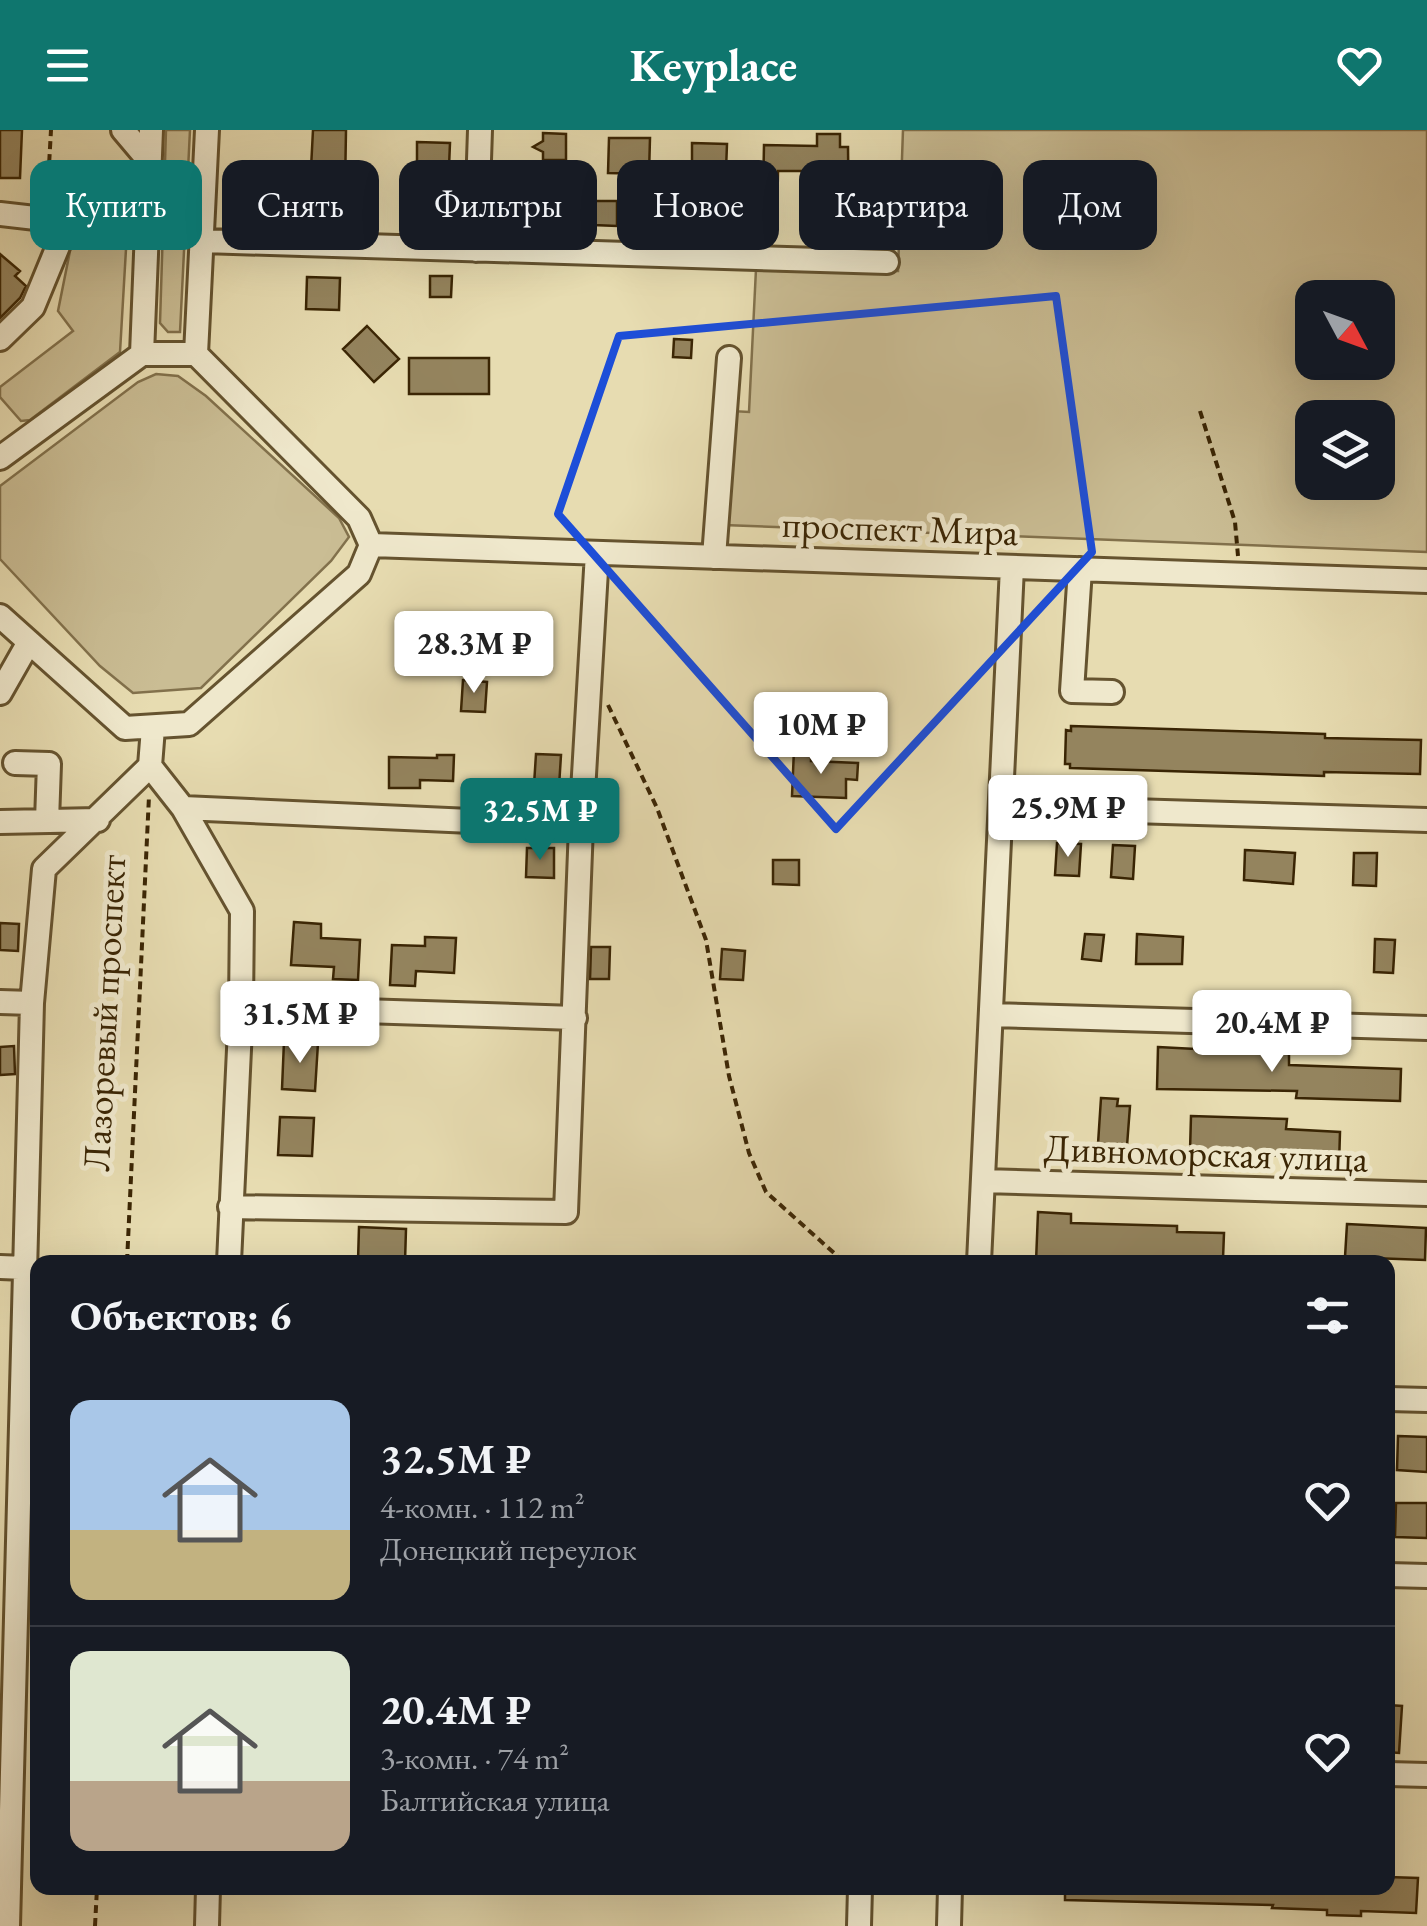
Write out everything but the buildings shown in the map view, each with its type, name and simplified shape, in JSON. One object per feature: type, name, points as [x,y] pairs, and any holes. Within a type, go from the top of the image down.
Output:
[{"type":"street","points":[[123,130],[148,160]]},
{"type":"street","points":[[150,160],[151,130]]},
{"type":"street","points":[[479,160],[480,130]]},
{"type":"street","points":[[196,354],[208,132]]},
{"type":"street","points":[[0,214],[30,218]]},
{"type":"street","points":[[203,241],[399,247]]},
{"type":"street","points":[[0,338],[34,307],[50,250]]},
{"type":"street","points":[[142,354],[147,250]]},
{"type":"street","points":[[476,250],[887,262]]},
{"type":"street","points":[[0,458],[142,354],[196,354],[359,518],[371,545],[359,574],[188,724],[125,728],[16,640],[0,616]]},
{"type":"street","points":[[714,557],[730,358]]},
{"type":"street","name":"проспект Мира","points":[[371,545],[1427,581]]},
{"type":"street","points":[[230,1206],[566,1212],[581,826],[597,553]]},
{"type":"street","points":[[979,1255],[1012,567]]},
{"type":"street","points":[[1080,569],[1072,691],[1112,692]]},
{"type":"street","points":[[0,693],[16,640]]},
{"type":"street","points":[[152,728],[150,766],[183,808],[242,910],[229,1255]]},
{"type":"street","points":[[15,763],[49,764],[47,821]]},
{"type":"street","name":"Лазоревый проспект","points":[[8,1926],[9,1539],[25,1268],[32,1002],[44,869],[150,766]]},
{"type":"street","points":[[1000,807],[1427,820]]},
{"type":"street","points":[[183,808],[581,826]]},
{"type":"street","points":[[0,822],[98,820]]},
{"type":"street","points":[[0,1002],[32,1002]]},
{"type":"street","points":[[240,1007],[575,1018]]},
{"type":"street","points":[[991,1015],[1427,1028]]},
{"type":"street","name":"Дивноморская улица","points":[[983,1181],[1427,1194]]},
{"type":"street","points":[[0,1267],[25,1268]]},
{"type":"street","points":[[1395,1399],[1427,1400]]},
{"type":"street","points":[[1395,1575],[1427,1576]]},
{"type":"street","points":[[1395,1774],[1427,1775]]},
{"type":"street","points":[[206,1926],[208,1895]]},
{"type":"street","points":[[859,1926],[860,1895]]},
{"type":"street","points":[[948,1926],[950,1895]]},
{"type":"path","points":[[51,130],[53,160]]},
{"type":"path","points":[[1200,411],[1235,522],[1239,574]]},
{"type":"path","points":[[606,701],[657,808],[706,940],[729,1076],[748,1153],[766,1192],[836,1255]]},
{"type":"path","name":"Лазоревый проспект","points":[[127,1255],[150,766]]},
{"type":"path","points":[[95,1926],[97,1895]]},
{"type":"highlighted area","points":[[1056,296],[1092,552],[836,829],[558,514],[619,336]]},
{"type":"shaded area","points":[[166,130],[190,130],[189,160],[165,160]]},
{"type":"shaded area","points":[[903,130],[1427,130],[1427,552],[724,525],[732,411],[749,412],[756,269],[898,271],[899,250],[1003,250],[1003,160],[902,160]]},
{"type":"shaded area","points":[[70,250],[126,250],[120,352],[30,420],[21,421],[0,397],[0,387],[73,331],[58,311]]},
{"type":"shaded area","points":[[162,250],[184,250],[180,332],[168,332],[160,323]]},
{"type":"shaded area","points":[[156,374],[178,376],[206,396],[339,518],[349,537],[331,561],[201,688],[133,693],[100,666],[0,559],[0,486],[138,382]]}]
